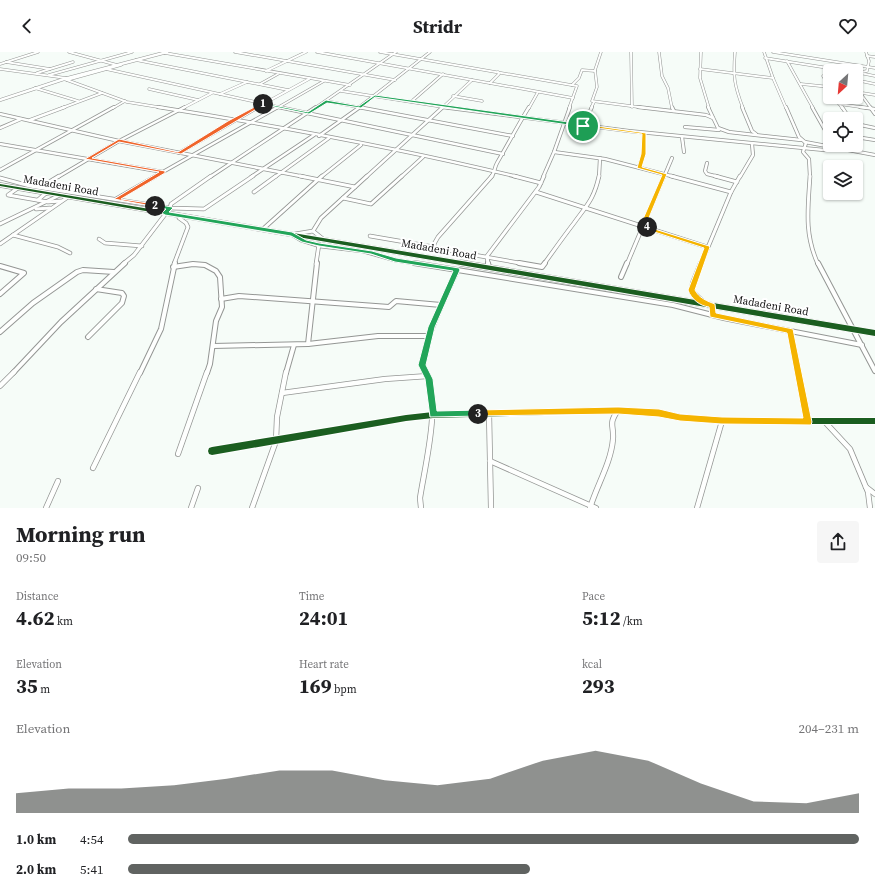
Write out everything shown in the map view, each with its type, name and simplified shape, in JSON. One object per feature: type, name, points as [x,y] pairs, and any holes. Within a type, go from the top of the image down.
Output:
[{"type":"street","points":[[0,64],[38,52]]},
{"type":"street","points":[[69,52],[117,65]]},
{"type":"street","points":[[49,75],[132,52]]},
{"type":"street","points":[[66,79],[166,52],[278,74],[350,85]]},
{"type":"street","points":[[235,52],[396,80]]},
{"type":"street","points":[[266,71],[306,52]]},
{"type":"street","points":[[318,52],[573,98]]},
{"type":"street","points":[[380,52],[394,53],[577,87],[565,123],[541,183],[536,192],[486,257]]},
{"type":"street","points":[[319,136],[375,96],[430,52]]},
{"type":"street","points":[[583,126],[594,102],[592,101],[597,87],[595,71],[601,52]]},
{"type":"street","points":[[631,52],[632,107]]},
{"type":"street","points":[[659,52],[662,76],[668,88],[674,111]]},
{"type":"street","points":[[701,52],[700,69],[702,92],[706,98],[710,112],[717,127],[720,130]]},
{"type":"street","points":[[735,52],[733,72],[735,88],[753,132],[759,135]]},
{"type":"street","points":[[764,52],[773,78],[801,140]]},
{"type":"street","points":[[772,52],[875,68]]},
{"type":"street","points":[[863,72],[867,71],[869,61],[866,52]]},
{"type":"street","points":[[0,386],[50,333],[134,255],[173,202],[326,102],[394,53]]},
{"type":"street","points":[[867,56],[875,57]]},
{"type":"street","points":[[765,58],[823,68]]},
{"type":"street","points":[[0,100],[35,88],[137,60],[288,90]]},
{"type":"street","points":[[0,61],[50,69]]},
{"type":"street","points":[[787,61],[823,123]]},
{"type":"street","points":[[34,74],[73,62]]},
{"type":"street","points":[[106,69],[219,95],[504,154]]},
{"type":"street","points":[[700,69],[773,78]]},
{"type":"street","points":[[0,70],[49,75],[66,79],[125,101],[285,128],[541,183]]},
{"type":"street","points":[[572,85],[579,78],[582,70],[595,71]]},
{"type":"street","points":[[490,83],[499,74],[498,72]]},
{"type":"street","points":[[260,84],[278,74]]},
{"type":"street","points":[[412,101],[443,74]]},
{"type":"street","points":[[863,74],[875,76]]},
{"type":"street","points":[[179,153],[288,90],[310,79]]},
{"type":"street","points":[[313,231],[321,218],[472,80]]},
{"type":"street","points":[[116,199],[324,81]]},
{"type":"street","points":[[863,81],[875,84]]},
{"type":"street","points":[[219,95],[248,82]]},
{"type":"street","points":[[801,84],[823,86]]},
{"type":"street","points":[[35,88],[78,101]]},
{"type":"street","points":[[150,89],[198,100]]},
{"type":"street","points":[[341,91],[583,126],[823,150]]},
{"type":"street","points":[[434,247],[438,237],[495,172],[496,165],[504,154],[538,92]]},
{"type":"street","points":[[29,120],[102,93]]},
{"type":"street","points":[[27,190],[42,187],[119,141],[212,93]]},
{"type":"street","points":[[863,93],[875,95]]},
{"type":"street","points":[[453,96],[482,101]]},
{"type":"street","points":[[863,97],[875,114]]},
{"type":"street","points":[[0,170],[125,101]]},
{"type":"street","points":[[326,102],[513,136]]},
{"type":"street","points":[[594,102],[706,115],[713,118]]},
{"type":"street","points":[[840,104],[875,108]]},
{"type":"street","points":[[840,104],[845,112]]},
{"type":"street","points":[[0,114],[119,141],[355,187]]},
{"type":"street","points":[[0,128],[21,119]]},
{"type":"street","points":[[863,125],[875,128]]},
{"type":"street","points":[[685,127],[801,140],[823,145]]},
{"type":"street","points":[[639,168],[644,154],[644,133]]},
{"type":"street","points":[[0,178],[12,182],[170,208],[207,208],[314,135]]},
{"type":"street","points":[[682,137],[684,152]]},
{"type":"street","points":[[254,192],[329,138]]},
{"type":"street","points":[[863,138],[875,140]]},
{"type":"street","points":[[805,142],[803,149],[809,159],[810,172],[807,216],[809,238],[826,280],[847,316],[852,329],[875,371]]},
{"type":"street","points":[[0,144],[163,172]]},
{"type":"street","points":[[705,304],[693,294],[691,290],[707,247],[731,192],[754,154],[752,144]]},
{"type":"street","points":[[263,229],[331,168],[361,145]]},
{"type":"street","points":[[554,152],[600,158],[731,192]]},
{"type":"street","points":[[861,152],[875,155]]},
{"type":"street","points":[[343,198],[371,204],[423,157]]},
{"type":"street","points":[[370,236],[542,267],[586,208],[596,190],[600,158]]},
{"type":"street","points":[[621,277],[672,158]]},
{"type":"street","points":[[707,163],[705,171],[707,174],[737,182]]},
{"type":"street","name":"Madadeni Road","points":[[0,185],[875,333]]},
{"type":"street","points":[[38,200],[44,193],[42,187]]},
{"type":"street","points":[[18,188],[8,195],[48,202],[62,201]]},
{"type":"street","points":[[536,192],[707,247]]},
{"type":"street","points":[[0,224],[60,196]]},
{"type":"street","points":[[0,244],[68,197]]},
{"type":"street","points":[[33,209],[52,208]]},
{"type":"street","points":[[93,468],[161,329],[173,267],[177,252],[188,227],[186,223],[179,218],[180,216]]},
{"type":"street","points":[[292,234],[313,231],[324,240]]},
{"type":"street","points":[[292,234],[304,241],[372,253],[395,260],[673,305],[713,315],[862,345]]},
{"type":"street","points":[[13,235],[58,247],[70,253]]},
{"type":"street","points":[[99,239],[106,242],[142,246]]},
{"type":"street","points":[[308,344],[319,244]]},
{"type":"street","points":[[486,257],[489,268]]},
{"type":"street","points":[[173,267],[203,263],[206,264],[220,277],[222,307],[216,321],[208,374],[178,454]]},
{"type":"street","points":[[0,266],[24,273],[0,294]]},
{"type":"street","points":[[0,332],[33,303],[77,272],[83,270],[114,272]]},
{"type":"street","points":[[422,508],[420,498],[433,415],[428,376],[422,365],[429,336],[457,270]]},
{"type":"street","points":[[88,337],[122,303],[124,296],[122,293],[96,289]]},
{"type":"street","points":[[221,299],[239,296],[388,307],[396,301],[441,305]]},
{"type":"street","points":[[713,305],[713,315]]},
{"type":"street","points":[[790,331],[808,422]]},
{"type":"street","points":[[213,346],[308,344],[378,336],[429,336]]},
{"type":"street","points":[[252,508],[276,441],[277,417],[287,367],[294,344]]},
{"type":"street","points":[[282,393],[385,379],[428,376]]},
{"type":"street","points":[[212,451],[406,418],[433,415],[618,410],[659,413],[680,417],[722,421],[875,421]]},
{"type":"street","points":[[590,507],[608,458],[613,438],[610,426],[612,418],[618,410]]},
{"type":"street","points":[[489,414],[491,508]]},
{"type":"street","points":[[697,508],[722,421]]},
{"type":"street","points":[[825,422],[850,449],[870,500],[870,508]]},
{"type":"street","points":[[490,461],[590,507],[596,508]]},
{"type":"street","points":[[46,508],[58,481]]},
{"type":"street","points":[[865,486],[875,494]]},
{"type":"street","points":[[191,508],[198,488]]},
{"type":"cycle path","points":[[0,185],[875,333]]},
{"type":"cycle path","points":[[212,451],[406,418],[433,415],[618,410],[659,413],[680,417],[722,421],[875,421]]},
{"type":"route","points":[[375,96],[583,126],[644,133],[644,154],[639,168],[664,174],[642,226],[707,247],[691,290],[695,296],[705,304],[713,305],[713,315],[790,331],[808,422],[722,421],[680,417],[659,413],[618,410],[433,415],[431,388],[428,376],[423,369],[422,362],[432,327],[457,270],[395,260],[372,253],[304,241],[292,234],[165,213],[170,208],[116,199],[163,172],[88,159],[119,141],[179,153],[230,122],[264,104],[309,113],[326,102],[359,107],[375,96]]}]
